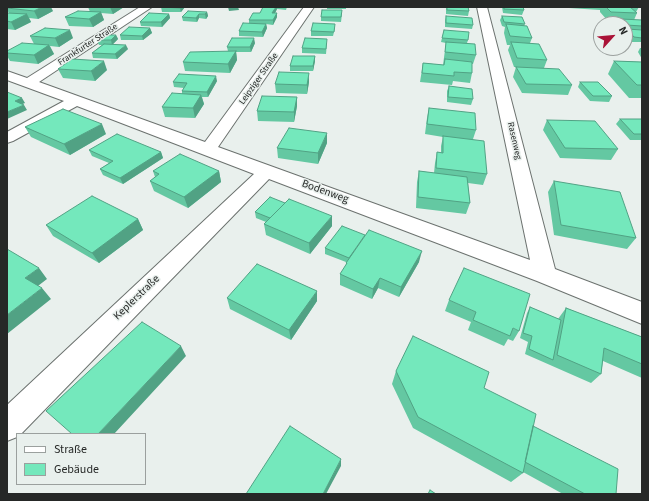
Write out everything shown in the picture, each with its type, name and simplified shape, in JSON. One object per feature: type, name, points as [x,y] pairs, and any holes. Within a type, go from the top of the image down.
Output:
[{"type":"street","name":"Frankfurter Straße","points":[[30,82],[147,7]]},
{"type":"street","name":"Leipziger Straße","points":[[208,150],[309,7]]},
{"type":"street","name":"Rasenweg","points":[[482,7],[545,275]]},
{"type":"street","name":"Bodenweg","points":[[7,74],[545,275],[642,313]]},
{"type":"street","points":[[7,138],[76,101]]},
{"type":"street","name":"Keplerstraße","points":[[7,426],[267,171]]},
{"type":"building","points":[[42,7],[34,11],[7,8]]},
{"type":"building","points":[[263,7],[276,7],[272,13],[277,13],[273,20],[249,20],[253,13],[260,13]]},
{"type":"building","points":[[447,7],[468,7],[469,11],[447,10]]},
{"type":"building","points":[[504,7],[523,7],[524,10],[504,9]]},
{"type":"building","points":[[606,7],[630,7],[637,13],[611,12]]},
{"type":"building","points":[[322,10],[342,10],[341,17],[321,17]]},
{"type":"building","points":[[78,11],[101,12],[89,19],[65,17]]},
{"type":"building","points":[[188,11],[207,12],[205,14],[199,14],[196,18],[182,17]]},
{"type":"building","points":[[7,13],[27,14],[11,22],[7,21]]},
{"type":"building","points":[[149,13],[169,14],[161,22],[140,22]]},
{"type":"building","points":[[446,16],[472,18],[473,25],[446,23]]},
{"type":"building","points":[[502,16],[522,17],[525,24],[504,22]]},
{"type":"building","points":[[633,20],[642,20],[642,26],[633,25]]},
{"type":"building","points":[[243,23],[266,24],[262,32],[239,31]]},
{"type":"building","points":[[313,23],[335,24],[334,32],[311,31]]},
{"type":"building","points":[[506,24],[527,26],[532,38],[510,36]]},
{"type":"building","points":[[129,27],[150,28],[142,36],[120,35]]},
{"type":"building","points":[[45,28],[70,30],[55,38],[30,36]]},
{"type":"building","points":[[633,29],[642,30],[642,38],[634,37]]},
{"type":"building","points":[[444,30],[469,32],[468,40],[442,38]]},
{"type":"building","points":[[103,35],[116,35],[111,40],[97,40]]},
{"type":"building","points":[[232,38],[254,38],[250,47],[227,47]]},
{"type":"building","points":[[305,38],[327,39],[326,49],[302,48]]},
{"type":"building","points":[[446,42],[475,44],[476,55],[445,52]]},
{"type":"building","points":[[511,42],[539,44],[547,60],[517,58]]},
{"type":"building","points":[[22,43],[49,45],[34,55],[7,53],[7,51]]},
{"type":"building","points":[[104,44],[126,45],[115,54],[92,53]]},
{"type":"building","points":[[236,51],[228,64],[183,62],[190,52]]},
{"type":"building","points":[[293,56],[315,56],[313,66],[290,66]]},
{"type":"building","points":[[72,59],[104,61],[91,71],[58,69]]},
{"type":"building","points":[[445,59],[472,62],[472,73],[454,72],[454,76],[422,73],[423,63],[444,65]]},
{"type":"building","points":[[614,61],[642,62],[642,85],[637,85]]},
{"type":"building","points":[[516,67],[559,69],[572,85],[526,84]]},
{"type":"building","points":[[279,72],[309,73],[307,85],[275,84]]},
{"type":"building","points":[[179,74],[216,76],[207,92],[182,91],[187,83],[173,82]]},
{"type":"building","points":[[580,82],[598,82],[612,96],[593,96]]},
{"type":"building","points":[[449,86],[472,89],[473,99],[448,97]]},
{"type":"building","points":[[7,92],[22,98],[15,101],[24,105],[7,112]]},
{"type":"building","points":[[172,93],[201,95],[193,108],[162,107]]},
{"type":"building","points":[[262,96],[297,97],[294,112],[257,111]]},
{"type":"building","points":[[429,108],[475,113],[476,130],[427,124]]},
{"type":"building","points":[[63,109],[102,124],[64,144],[25,127]]},
{"type":"building","points":[[620,119],[642,119],[642,134],[634,134]]},
{"type":"building","points":[[547,120],[595,121],[618,149],[565,148]]},
{"type":"building","points":[[289,128],[327,133],[318,153],[277,148]]},
{"type":"building","points":[[117,134],[161,152],[120,178],[100,169],[113,161],[89,150]]},
{"type":"building","points":[[443,136],[484,141],[487,174],[436,168],[437,152],[443,153]]},
{"type":"building","points":[[180,154],[219,171],[184,197],[150,181],[159,174],[153,171]]},
{"type":"building","points":[[419,171],[467,177],[470,203],[418,197]]},
{"type":"building","points":[[554,181],[620,192],[636,238],[561,225]]},
{"type":"building","points":[[92,196],[138,219],[92,253],[46,225]]},
{"type":"building","points":[[270,197],[285,203],[270,218],[255,212]]},
{"type":"building","points":[[289,199],[332,216],[309,243],[264,224]]},
{"type":"building","points":[[342,226],[365,235],[349,258],[325,248]]},
{"type":"building","points":[[369,230],[422,251],[401,287],[380,278],[373,289],[340,274]]},
{"type":"building","points":[[7,249],[39,268],[25,278],[42,288],[7,315]]},
{"type":"building","points":[[257,264],[317,291],[289,330],[227,298]]},
{"type":"building","points":[[464,268],[530,294],[519,331],[513,328],[510,336],[473,320],[476,312],[449,300]]},
{"type":"building","points":[[530,307],[561,320],[553,360],[529,349],[532,336],[523,333]]},
{"type":"building","points":[[566,308],[642,337],[642,364],[604,348],[601,374],[557,355]]},
{"type":"building","points":[[142,322],[181,346],[99,433],[71,433],[46,411]]},
{"type":"building","points":[[413,336],[489,372],[484,388],[536,414],[523,473],[418,417],[396,371]]},
{"type":"building","points":[[290,426],[341,459],[323,494],[246,494]]},
{"type":"building","points":[[533,426],[618,469],[616,494],[585,494],[525,462]]},
{"type":"building","points":[[430,490],[436,494],[428,494]]}]
